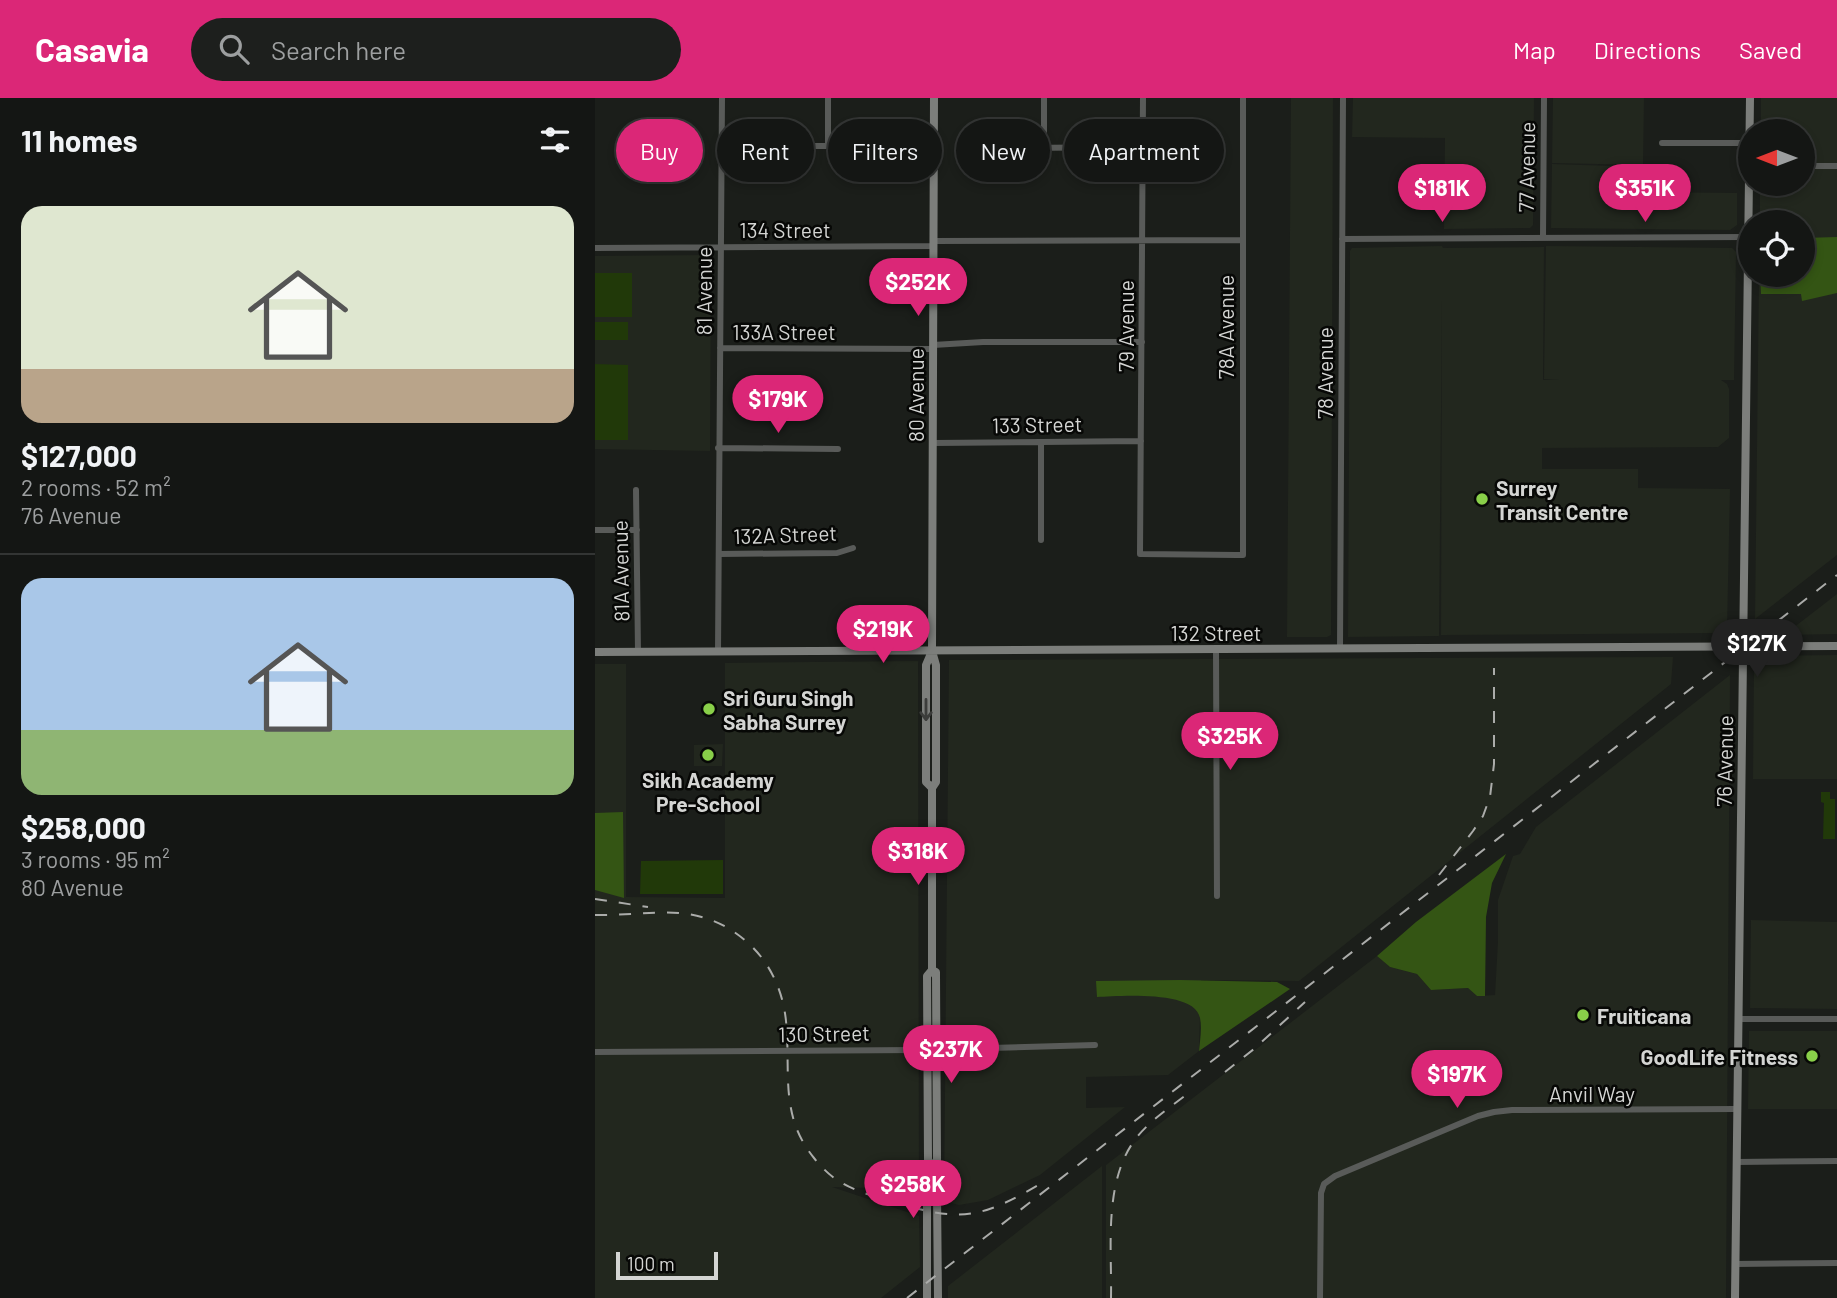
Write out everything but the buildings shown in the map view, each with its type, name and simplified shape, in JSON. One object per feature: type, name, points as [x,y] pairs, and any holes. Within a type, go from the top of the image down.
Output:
[{"type":"main road","name":"80 Avenue","points":[[934,98],[934,119]]},
{"type":"main road","name":"76 Avenue","points":[[1750,98],[1750,119]]},
{"type":"main road","name":"80 Avenue","points":[[934,182],[932,651],[926,665],[926,782],[932,788],[932,970],[927,976],[932,1049],[928,1160],[933,1166],[933,1189],[937,1193],[938,1298]]},
{"type":"main road","name":"76 Avenue","points":[[1735,1298],[1747,287]]},
{"type":"main road","name":"132 Street","points":[[595,652],[1837,646]]},
{"type":"main road","name":"80 Avenue","points":[[927,1298],[927,1194],[933,1189]]},
{"type":"street","name":"81 Avenue","points":[[722,98],[722,119]]},
{"type":"street","points":[[828,98],[828,119]]},
{"type":"street","points":[[1044,98],[1044,119]]},
{"type":"street","name":"79 Avenue","points":[[1143,98],[1143,119]]},
{"type":"street","name":"78A Avenue","points":[[1140,554],[1243,555],[1244,98]]},
{"type":"street","name":"78 Avenue","points":[[1340,649],[1343,98]]},
{"type":"street","name":"77 Avenue","points":[[1543,237],[1544,98]]},
{"type":"street","points":[[1662,143],[1738,143]]},
{"type":"street","points":[[814,146],[828,146]]},
{"type":"street","points":[[1815,166],[1837,166]]},
{"type":"street","name":"81 Avenue","points":[[718,652],[721,182]]},
{"type":"street","name":"79 Avenue","points":[[1140,554],[1143,182]]},
{"type":"street","points":[[1342,239],[1738,237]]},
{"type":"street","name":"134 Street","points":[[595,248],[1243,240]]},
{"type":"street","name":"133A Street","points":[[720,348],[933,347],[983,342],[1142,342]]},
{"type":"street","name":"133 Street","points":[[933,443],[1142,441]]},
{"type":"street","points":[[1041,442],[1041,540]]},
{"type":"street","points":[[719,448],[838,449]]},
{"type":"street","name":"81A Avenue","points":[[636,490],[638,652]]},
{"type":"street","points":[[595,530],[637,530]]},
{"type":"street","name":"132A Street","points":[[719,554],[837,554],[853,548]]},
{"type":"street","points":[[1216,649],[1217,896]]},
{"type":"street","points":[[1738,1019],[1837,1019]]},
{"type":"street","name":"130 Street","points":[[595,1052],[1095,1045]]},
{"type":"street","name":"Anvil Way","points":[[1320,1298],[1321,1193],[1324,1184],[1335,1176],[1478,1116],[1494,1112],[1737,1109]]},
{"type":"street","points":[[1737,1162],[1837,1161]]},
{"type":"street","points":[[1735,1264],[1837,1263]]},
{"type":"shaded area","points":[[1291,98],[1333,98],[1331,635],[1327,637],[1287,637]]},
{"type":"shaded area","points":[[1353,98],[1534,98],[1533,225],[1530,228],[1444,229],[1445,138],[1352,137]]},
{"type":"shaded area","points":[[1553,98],[1644,98],[1643,165],[1552,163]]},
{"type":"shaded area","points":[[1761,98],[1837,98],[1837,555],[1755,619],[1759,287],[1815,287],[1815,210],[1760,210],[1760,196],[1815,196],[1815,119],[1761,119]]},
{"type":"shaded area","points":[[1552,164],[1643,167],[1644,192],[1737,193],[1737,225],[1730,230],[1551,228]]},
{"type":"shaded area","points":[[1546,246],[1732,248],[1736,252],[1734,380],[1721,380],[1729,389],[1729,438],[1718,447],[1542,448],[1542,469],[1638,469],[1638,488],[1730,489],[1727,630],[1719,633],[1441,635],[1442,297],[1439,636],[1348,637],[1350,251],[1352,248],[1544,247],[1543,380],[1559,379],[1544,379]]},
{"type":"shaded area","points":[[711,255],[710,451],[595,449],[595,256]]},
{"type":"shaded area","points":[[1837,594],[1837,634],[1784,635]]},
{"type":"shaded area","points":[[1837,655],[1837,779],[1753,779],[1754,665],[1763,656]]},
{"type":"shaded area","points":[[1673,657],[1671,684],[1299,981],[1201,980],[1199,1051],[1168,1075],[1086,1077],[1086,1108],[1125,1107],[1040,1175],[988,1200],[959,1205],[944,1201],[949,660]]},
{"type":"shaded area","points":[[918,661],[919,1202],[873,1188],[832,1187],[919,1216],[920,1267],[881,1298],[595,1298],[595,664],[626,664],[626,897],[725,898],[725,663]]},
{"type":"shaded area","points":[[1730,675],[1726,1298],[1106,1298],[1106,1165],[1377,956],[1390,967],[1417,974],[1431,990],[1468,988],[1477,996],[1495,995],[1498,900],[1513,856],[1520,854],[1536,827]]},
{"type":"shaded area","name":"Sikh Academy Pre-School","points":[[723,744],[722,766],[694,766],[694,745]]},
{"type":"shaded area","points":[[1751,920],[1837,922],[1837,1009],[1750,1008]]},
{"type":"shaded area","points":[[1749,1031],[1837,1031],[1837,1109],[1748,1109]]},
{"type":"shaded area","points":[[1102,1166],[1102,1298],[948,1298],[948,1286]]},
{"type":"green space","points":[[1837,237],[1837,293],[1802,301],[1801,294],[1761,294],[1761,287],[1815,287],[1815,238]]},
{"type":"green space","points":[[595,273],[632,273],[632,317],[595,317]]},
{"type":"green space","points":[[595,322],[628,322],[628,340],[595,340]]},
{"type":"green space","points":[[595,364],[628,365],[628,440],[595,440]]},
{"type":"green space","points":[[1821,792],[1830,792],[1830,799],[1835,799],[1835,839],[1823,839],[1824,803],[1821,802]]},
{"type":"green space","points":[[623,812],[624,898],[595,890],[595,813]]},
{"type":"green space","points":[[1506,854],[1492,883],[1486,917],[1485,996],[1477,996],[1468,988],[1431,990],[1417,974],[1390,967],[1377,956],[1416,922]]},
{"type":"green space","points":[[723,860],[723,894],[640,894],[641,861]]},
{"type":"green space","points":[[1096,981],[1277,982],[1290,989],[1199,1051],[1200,1018],[1195,1009],[1185,1003],[1155,997],[1097,997]]},
{"type":"railway","points":[[907,1298],[1837,575]]},
{"type":"railway","points":[[1439,875],[1483,816],[1490,797],[1494,764],[1494,668]]},
{"type":"railway","points":[[595,899],[648,907]]},
{"type":"railway","points":[[595,915],[692,915],[729,929],[755,950],[774,978],[784,1010],[789,1092],[796,1126],[814,1158],[838,1181],[897,1203],[957,1214],[988,1210],[1042,1183]]},
{"type":"railway","points":[[1225,1072],[1305,1002]]},
{"type":"railway","points":[[1111,1298],[1114,1193],[1126,1154],[1137,1137],[1154,1120],[1186,1095]]},
{"type":"place","name":"Surrey Transit Centre","points":[[1482,499]]},
{"type":"place","name":"Sri Guru Singh Sabha Surrey","points":[[709,709]]},
{"type":"place","name":"Sikh Academy Pre-School","points":[[708,755]]},
{"type":"place","name":"Fruiticana","points":[[1583,1015]]},
{"type":"place","name":"GoodLife Fitness","points":[[1812,1056]]}]
